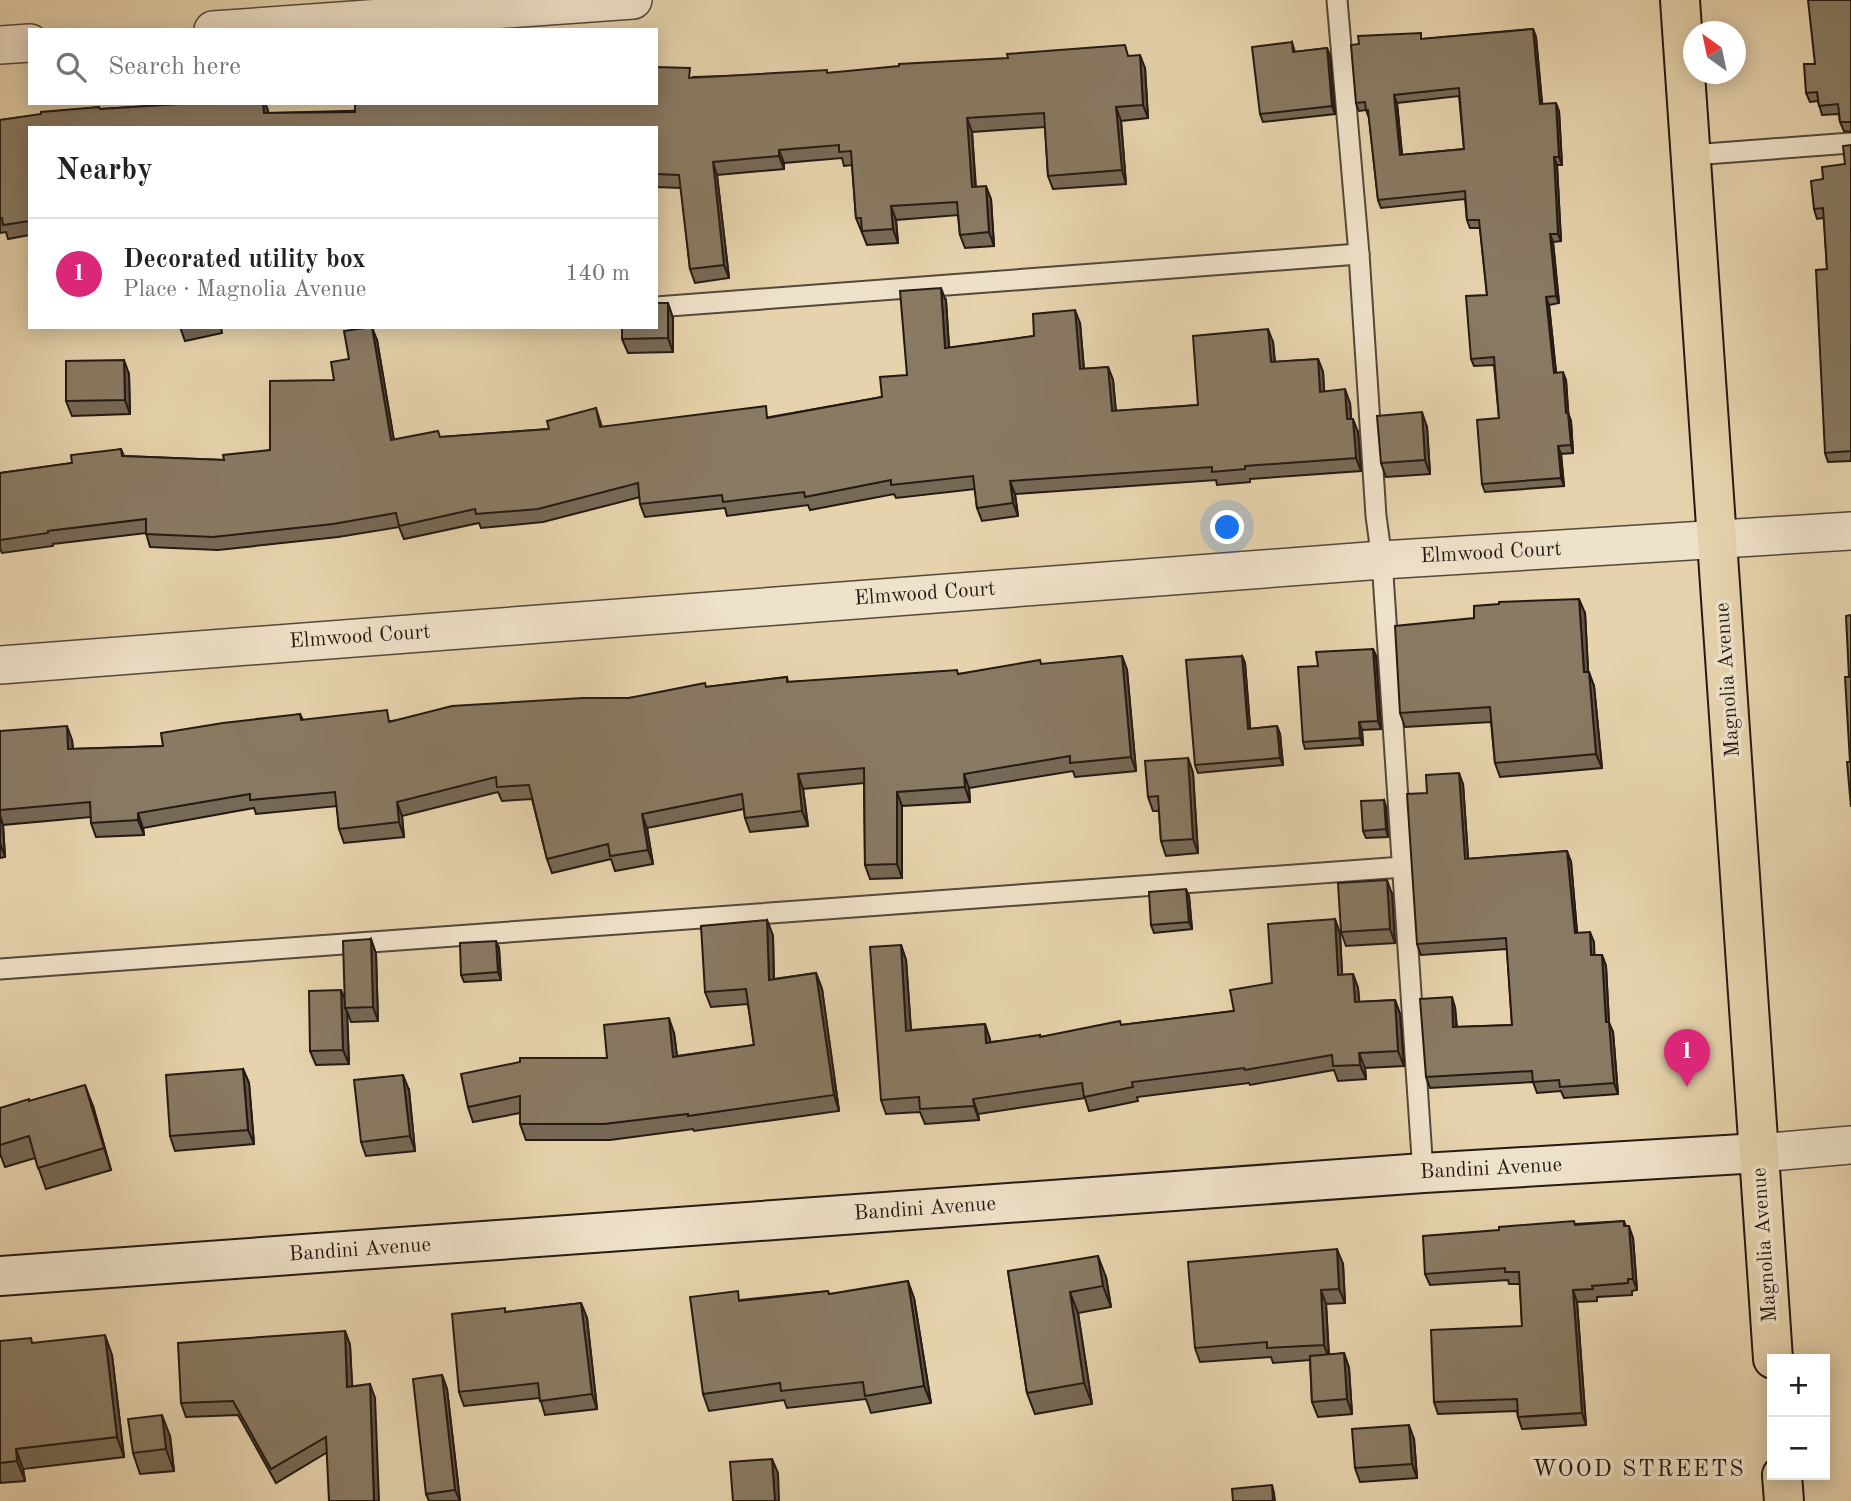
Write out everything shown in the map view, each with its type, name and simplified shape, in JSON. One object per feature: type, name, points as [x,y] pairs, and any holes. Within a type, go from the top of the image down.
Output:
[{"type":"main road","name":"Magnolia Avenue","points":[[1680,0],[1773,1354]]},
{"type":"main road","points":[[1782,1480],[1784,1501]]},
{"type":"street","points":[[241,28],[633,0]]},
{"type":"street","points":[[0,45],[28,43]]},
{"type":"street","name":"Elmwood Court","points":[[0,665],[1382,560],[1851,531]]},
{"type":"street","name":"Bandini Avenue","points":[[0,1276],[1423,1173],[1851,1145]]},
{"type":"lane","points":[[1338,0],[1359,254],[1376,516],[1382,560],[1423,1173]]},
{"type":"lane","points":[[1692,155],[1851,143]]},
{"type":"lane","points":[[658,307],[1359,254]]},
{"type":"lane","points":[[0,969],[1403,867]]},
{"type":"building","points":[[1808,0],[1851,0],[1851,122],[1840,122],[1838,104],[1819,106],[1817,92],[1806,93],[1804,64],[1815,64]]},
{"type":"building","points":[[1533,29],[1540,104],[1556,103],[1559,157],[1554,157],[1558,234],[1550,234],[1556,296],[1546,297],[1554,373],[1563,372],[1571,445],[1558,446],[1561,478],[1482,484],[1477,420],[1499,418],[1494,357],[1471,359],[1466,296],[1487,295],[1479,220],[1467,220],[1465,191],[1378,200],[1368,110],[1365,102],[1356,103],[1351,45],[1359,44],[1358,36],[1421,33],[1421,39]],"holes":[[[1459,88],[1464,149],[1400,155],[1394,95]]]},
{"type":"building","points":[[1292,42],[1293,52],[1327,48],[1332,106],[1260,114],[1252,47]]},
{"type":"building","points":[[1125,45],[1128,56],[1140,55],[1143,105],[1116,107],[1122,170],[1048,176],[1044,113],[967,118],[972,187],[986,186],[989,232],[960,235],[957,202],[891,206],[893,229],[862,231],[861,218],[856,218],[851,151],[839,152],[839,145],[779,150],[779,156],[713,162],[724,265],[690,269],[679,175],[658,174],[658,126],[28,126],[28,221],[3,225],[2,218],[0,219],[0,120],[41,112],[165,105],[263,105],[264,113],[355,112],[355,105],[658,105],[658,67],[690,68],[689,78],[827,70],[827,73],[899,64],[1008,58],[1007,54]]},
{"type":"building","points":[[1851,145],[1851,451],[1825,453],[1816,270],[1827,269],[1823,208],[1814,209],[1811,181],[1823,179],[1822,167],[1845,164],[1843,146]]},
{"type":"building","points":[[941,288],[945,348],[1034,336],[1033,314],[1075,310],[1080,369],[1108,367],[1112,411],[1198,405],[1193,336],[1268,329],[1271,362],[1318,359],[1320,392],[1345,389],[1347,419],[1353,419],[1356,458],[1245,466],[1245,469],[1212,472],[1212,467],[1010,481],[1013,503],[977,508],[973,476],[891,485],[891,480],[805,497],[804,492],[723,502],[722,495],[640,504],[638,483],[538,509],[476,514],[475,509],[399,526],[396,513],[333,524],[213,537],[146,534],[146,519],[0,540],[0,473],[72,463],[71,455],[121,449],[122,456],[224,460],[223,455],[270,450],[270,381],[334,380],[331,362],[349,359],[344,331],[372,329],[391,440],[438,431],[440,437],[549,429],[547,421],[596,408],[600,427],[766,406],[767,418],[882,397],[880,377],[907,375],[900,291]]},
{"type":"building","points":[[658,303],[668,303],[668,338],[622,339],[622,329],[658,329]]},
{"type":"building","points":[[124,360],[125,400],[66,401],[66,361]]},
{"type":"building","points":[[1422,412],[1425,460],[1381,463],[1377,416]]},
{"type":"building","points":[[1579,599],[1584,672],[1589,672],[1596,754],[1495,763],[1490,707],[1400,713],[1395,626],[1474,618],[1474,606],[1499,602]]},
{"type":"building","points":[[1851,615],[1851,807],[1845,677],[1849,677],[1846,616]]},
{"type":"building","points":[[1373,649],[1378,721],[1359,722],[1360,738],[1303,742],[1298,667],[1318,666],[1316,652]]},
{"type":"building","points":[[1122,656],[1131,757],[1070,763],[1070,756],[964,774],[965,787],[897,792],[897,864],[865,865],[864,768],[798,774],[802,811],[745,818],[742,794],[642,814],[648,850],[610,856],[608,844],[547,859],[529,785],[497,787],[496,777],[397,802],[399,822],[339,829],[335,792],[250,800],[250,794],[138,813],[138,820],[91,823],[90,802],[0,810],[0,731],[67,726],[68,749],[163,746],[161,733],[300,714],[301,720],[387,710],[389,722],[452,706],[629,698],[705,683],[706,687],[787,677],[787,682],[957,670],[958,674],[1040,660],[1041,664]]},
{"type":"building","points":[[1242,656],[1248,729],[1277,726],[1280,758],[1195,765],[1186,660]]},
{"type":"building","points":[[1188,758],[1193,839],[1161,841],[1158,796],[1148,797],[1145,761]]},
{"type":"building","points":[[1459,773],[1465,859],[1567,851],[1575,933],[1590,932],[1591,955],[1602,955],[1606,1022],[1609,1022],[1614,1083],[1560,1087],[1559,1080],[1533,1082],[1532,1071],[1426,1077],[1420,999],[1452,997],[1453,1027],[1512,1025],[1506,938],[1417,944],[1407,794],[1427,793],[1426,775]]},
{"type":"building","points":[[1384,800],[1386,829],[1363,831],[1361,801]]},
{"type":"building","points":[[1387,880],[1390,929],[1341,932],[1338,883]]},
{"type":"building","points":[[1186,889],[1189,922],[1151,925],[1149,892]]},
{"type":"building","points":[[1335,919],[1338,975],[1353,974],[1355,1002],[1395,1000],[1398,1051],[1359,1053],[1360,1065],[1333,1066],[1332,1055],[1245,1070],[1132,1082],[1133,1087],[1084,1097],[1082,1083],[973,1099],[974,1106],[920,1109],[919,1097],[881,1100],[870,947],[901,945],[906,1031],[985,1024],[986,1043],[1040,1037],[1120,1021],[1121,1025],[1234,1011],[1230,990],[1272,983],[1268,924]]},
{"type":"building","points":[[767,920],[769,980],[816,973],[834,1095],[688,1116],[604,1124],[520,1124],[520,1096],[468,1107],[461,1074],[520,1062],[520,1058],[607,1058],[604,1025],[669,1018],[673,1057],[754,1045],[746,989],[705,992],[701,926]]},
{"type":"building","points":[[371,939],[373,1007],[345,1008],[343,941]]},
{"type":"building","points":[[496,941],[498,972],[461,975],[460,943]]},
{"type":"building","points":[[341,990],[343,1050],[310,1051],[309,991]]},
{"type":"building","points":[[243,1069],[248,1130],[170,1136],[166,1075]]},
{"type":"building","points":[[403,1075],[410,1136],[361,1142],[354,1080]]},
{"type":"building","points":[[85,1085],[104,1148],[38,1168],[29,1136],[0,1145],[0,1108]]},
{"type":"building","points":[[1574,1221],[1575,1225],[1624,1221],[1624,1226],[1629,1226],[1633,1279],[1628,1279],[1628,1283],[1573,1290],[1582,1413],[1518,1417],[1517,1399],[1434,1402],[1431,1330],[1522,1326],[1519,1272],[1505,1272],[1505,1268],[1425,1274],[1423,1236]]},
{"type":"building","points":[[1337,1249],[1339,1289],[1321,1290],[1324,1345],[1267,1348],[1267,1342],[1195,1348],[1188,1262]]},
{"type":"building","points":[[1098,1256],[1103,1286],[1070,1292],[1084,1383],[1027,1393],[1008,1271]]},
{"type":"building","points":[[908,1281],[924,1386],[865,1396],[863,1382],[781,1391],[780,1383],[703,1394],[690,1297],[738,1291],[739,1301],[828,1291],[829,1294]]},
{"type":"building","points":[[581,1303],[592,1394],[540,1401],[538,1383],[459,1392],[452,1314],[505,1308],[505,1312]]},
{"type":"building","points":[[345,1331],[347,1387],[370,1384],[374,1501],[329,1501],[326,1437],[271,1469],[233,1401],[181,1403],[178,1343]]},
{"type":"building","points":[[105,1335],[117,1437],[16,1449],[17,1461],[0,1463],[0,1341],[31,1338],[32,1343]]},
{"type":"building","points":[[1344,1353],[1347,1399],[1312,1402],[1310,1356]]},
{"type":"building","points":[[442,1375],[455,1490],[426,1494],[413,1379]]},
{"type":"building","points":[[162,1415],[166,1449],[133,1453],[128,1419]]},
{"type":"building","points":[[1409,1425],[1412,1464],[1355,1468],[1352,1429]]},
{"type":"building","points":[[772,1459],[775,1501],[733,1501],[730,1462]]},
{"type":"building","points":[[1272,1485],[1273,1501],[1233,1501],[1232,1489]]},
{"type":"place","name":"Decorated utility box","points":[[1687,1087]]},
{"type":"district","name":"WOOD STREETS","points":[[1639,1469]]}]
